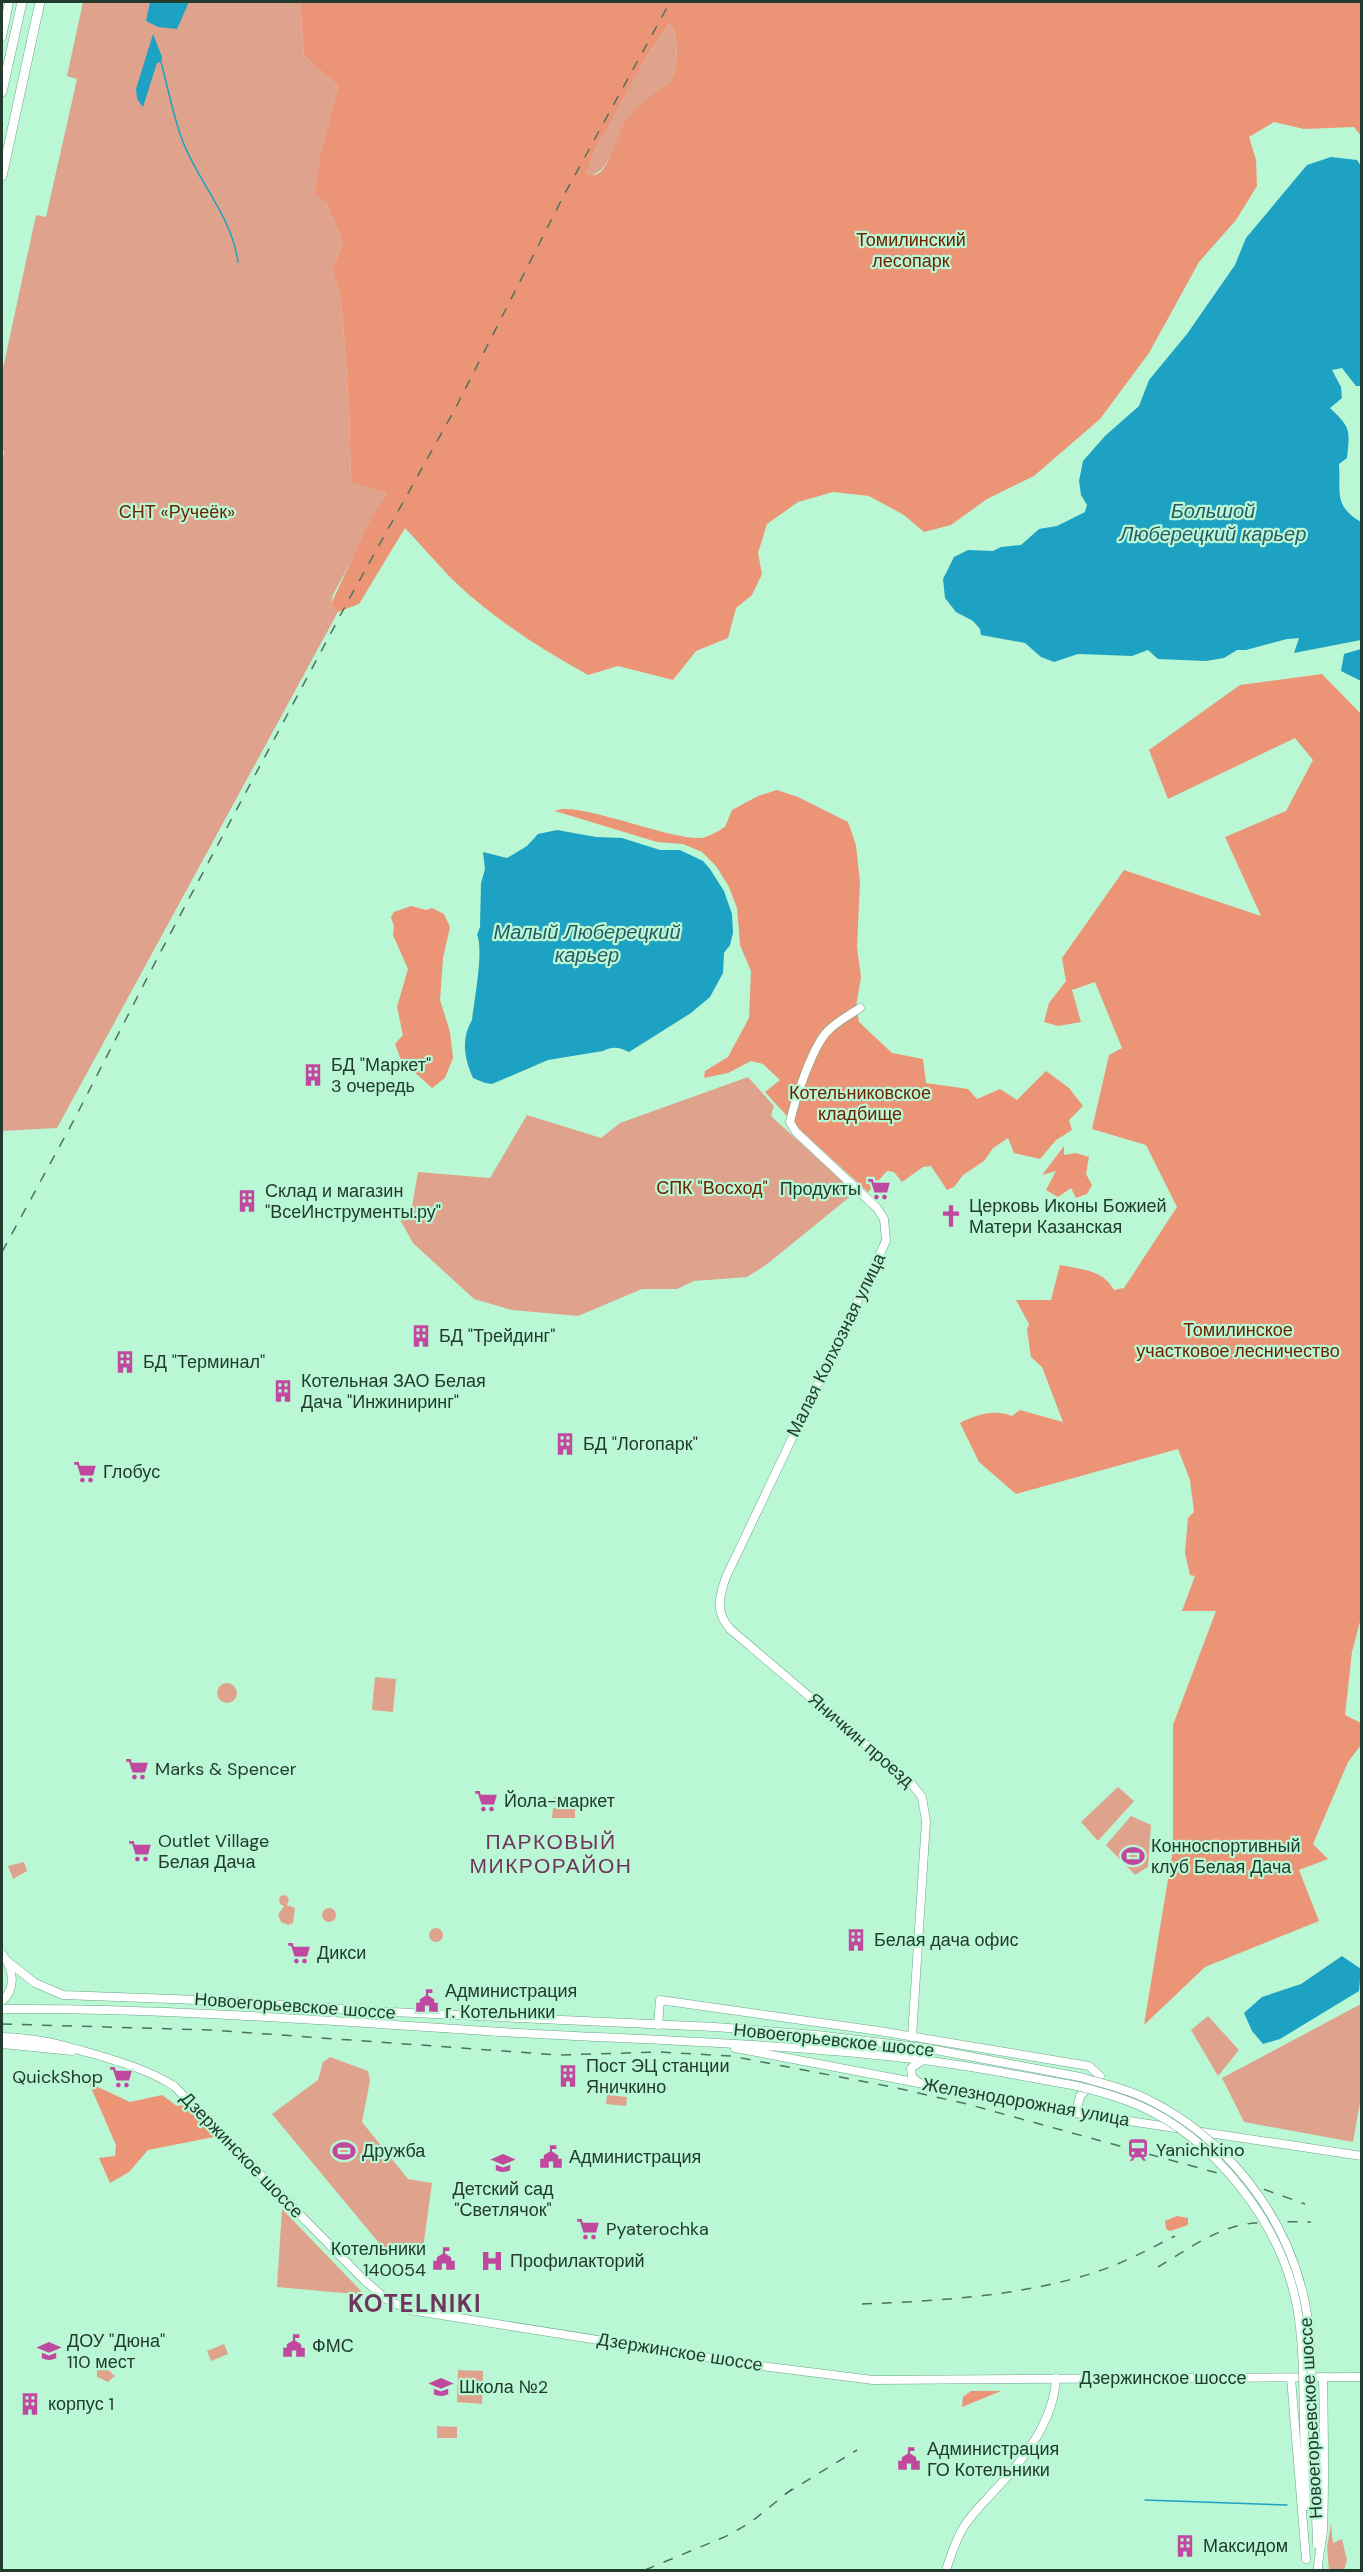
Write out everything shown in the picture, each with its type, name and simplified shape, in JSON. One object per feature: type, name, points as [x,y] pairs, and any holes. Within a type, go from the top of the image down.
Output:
[{"type":"highway","points":[[2,92],[22,2]]},
{"type":"highway","points":[[2,176],[40,2]]},
{"type":"main road","points":[[2,37],[9,2]]},
{"type":"main road","name":"Малая Колхозная улица","points":[[724,1622],[719,1608],[720,1594],[726,1577],[886,1240],[884,1219],[877,1208],[796,1132],[790,1122],[820,1042],[832,1027],[860,1008]]},
{"type":"main road","name":"Яничкин проезд","points":[[724,1622],[910,1782],[922,1797],[926,1821],[912,2037]]},
{"type":"main road","points":[[2,2001],[9,1993],[12,1982],[4,1957]]},
{"type":"main road","name":"Новоегорьевское шоссе","points":[[4,1957],[35,1983],[63,1995],[226,2001],[818,2036],[914,2047],[1080,2077],[1143,2097],[1178,2118],[1215,2147],[1265,2204],[1288,2247],[1305,2303],[1310,2348],[1307,2571]]},
{"type":"main road","points":[[658,2025],[660,2000],[1089,2066],[1100,2076],[1080,2096],[1076,2113]]},
{"type":"main road","name":"Новоегорьевское шоссе","points":[[2,2009],[92,2008],[269,2015],[504,2032],[692,2040],[924,2060],[1077,2086],[1140,2106],[1173,2125],[1196,2142],[1222,2167],[1262,2216],[1279,2250],[1296,2305],[1302,2348],[1318,2571]]},
{"type":"main road","name":"Железнодорожная улица","points":[[692,2040],[1076,2113],[1362,2156]]},
{"type":"main road","name":"Дзержинское шоссе","points":[[6,2041],[52,2041],[142,2069],[180,2091],[363,2279],[386,2300],[409,2310],[769,2367],[873,2380],[1362,2376]]},
{"type":"main road","points":[[921,2084],[910,2073],[914,2064],[924,2060]]},
{"type":"main road","points":[[1318,2557],[1323,2533],[1323,2377]]},
{"type":"main road","points":[[946,2571],[958,2539],[968,2521],[1013,2471],[1030,2448],[1049,2411],[1056,2378]]},
{"type":"main road","points":[[1291,2378],[1306,2559]]},
{"type":"main road","points":[[1293,2403],[1296,2388],[1301,2383],[1310,2381],[1321,2388],[1323,2404]]},
{"type":"green space","name":"СНТ «Ручеёк»","points":[[83,2],[300,2],[304,56],[338,86],[321,153],[326,202],[343,242],[332,270],[341,296],[349,405],[351,483],[387,493],[333,595],[331,604],[338,612],[57,1128],[2,1131],[2,468],[4,451],[2,450],[2,373],[36,215],[46,217],[77,79],[67,76]]},
{"type":"green space","name":"Томилинский лесопарк","points":[[300,2],[1361,2],[1361,136],[1354,127],[1304,129],[1274,122],[1249,137],[1256,160],[1257,186],[1236,220],[1199,262],[1149,353],[1100,419],[1034,476],[987,499],[951,525],[924,532],[904,515],[869,496],[833,492],[798,502],[767,524],[758,553],[762,574],[752,595],[736,608],[728,638],[696,651],[673,680],[618,666],[588,675],[551,654],[480,604],[449,576],[405,528],[359,604],[338,612],[331,604],[367,527],[387,493],[351,483],[349,405],[341,297],[332,270],[343,242],[326,202],[315,194],[321,153],[338,86],[304,56]],"holes":[[[669,24],[673,29],[677,51],[671,81],[646,100],[625,122],[603,169],[596,175],[586,173],[598,145],[639,70]]]},
{"type":"green space","points":[[669,24],[673,29],[676,43],[675,68],[671,81],[631,116],[604,166],[592,175],[585,173],[623,96]]},
{"type":"green space","name":"Томилинское участковое лесничество","points":[[1322,674],[1362,715],[1362,1614],[1352,1652],[1345,1715],[1361,1723],[1361,1745],[1348,1762],[1313,1844],[1328,1859],[1299,1870],[1319,1921],[1205,1967],[1144,2025],[1173,1849],[1173,1725],[1216,1611],[1182,1611],[1195,1576],[1190,1575],[1185,1553],[1188,1518],[1194,1512],[1190,1480],[1178,1449],[1016,1494],[979,1462],[960,1423],[986,1414],[999,1413],[1012,1416],[1020,1410],[1063,1422],[1042,1367],[1031,1357],[1027,1330],[1029,1324],[1016,1300],[1051,1300],[1060,1265],[1098,1274],[1114,1290],[1124,1288],[1177,1207],[1146,1145],[1092,1129],[1109,1055],[1122,1048],[1095,982],[1072,990],[1081,1022],[1058,1026],[1044,1022],[1049,1003],[1066,981],[1062,958],[1124,870],[1261,916],[1225,837],[1286,811],[1313,760],[1295,738],[1168,799],[1149,750],[1240,685]]},
{"type":"green space","name":"Котельниковское кладбище","points":[[777,790],[798,797],[848,822],[856,845],[860,882],[857,947],[861,977],[856,1006],[859,1022],[892,1053],[923,1059],[926,1083],[968,1089],[977,1099],[1000,1089],[1017,1100],[1046,1071],[1069,1088],[1083,1106],[1069,1120],[1072,1130],[1056,1140],[1040,1159],[1014,1153],[1008,1138],[993,1148],[984,1161],[963,1175],[954,1187],[947,1190],[931,1166],[923,1167],[902,1182],[894,1172],[887,1171],[868,1192],[796,1126],[765,1092],[780,1080],[763,1064],[751,1061],[728,1073],[704,1078],[705,1071],[728,1057],[749,1018],[751,971],[740,945],[737,908],[729,887],[716,866],[702,852],[683,844],[657,842],[555,811],[566,809],[582,811],[667,833],[703,838],[725,827],[732,810],[758,796]]},
{"type":"green space","points":[[411,906],[426,910],[432,908],[444,914],[450,927],[443,958],[440,1000],[450,1032],[453,1058],[445,1078],[432,1088],[401,1060],[395,1044],[403,1035],[397,1007],[408,969],[393,935],[394,926],[391,917],[394,912]]},
{"type":"green space","name":"СПК \"Восход\"","points":[[748,1077],[774,1106],[771,1116],[853,1191],[852,1195],[766,1265],[747,1277],[694,1281],[677,1289],[642,1289],[578,1316],[512,1310],[474,1299],[413,1243],[398,1216],[412,1206],[418,1172],[490,1178],[527,1115],[601,1138],[620,1123]]},
{"type":"green space","points":[[1064,1146],[1064,1155],[1076,1153],[1089,1157],[1086,1174],[1092,1185],[1087,1194],[1076,1198],[1071,1188],[1058,1197],[1046,1190],[1056,1171],[1042,1175]]},
{"type":"green space","points":[[375,1677],[396,1679],[393,1712],[372,1710]]},
{"type":"green space","points":[[227,1683],[234,1686],[237,1693],[234,1700],[227,1703],[220,1700],[217,1693],[220,1686]]},
{"type":"green space","points":[[1118,1787],[1134,1801],[1098,1841],[1081,1822]]},
{"type":"green space","points":[[554,1797],[576,1798],[575,1806],[553,1805]]},
{"type":"green space","points":[[553,1808],[575,1809],[575,1818],[552,1818]]},
{"type":"green space","name":"Конноспортивный клуб Белая Дача","points":[[1131,1816],[1151,1825],[1148,1867],[1135,1875],[1106,1845]]},
{"type":"green space","points":[[24,1862],[27,1871],[13,1879],[8,1866]]},
{"type":"green space","points":[[286,1895],[289,1899],[287,1905],[295,1908],[293,1923],[288,1925],[281,1922],[278,1915],[284,1906],[280,1904],[279,1898]]},
{"type":"green space","points":[[329,1908],[334,1910],[336,1915],[334,1920],[329,1922],[324,1920],[322,1915],[324,1910]]},
{"type":"green space","points":[[436,1928],[441,1930],[443,1935],[441,1940],[436,1942],[431,1940],[429,1935],[431,1930]]},
{"type":"green space","points":[[1361,2004],[1361,2097],[1353,2142],[1244,2122],[1222,2078]]},
{"type":"green space","points":[[1208,2016],[1239,2050],[1218,2076],[1191,2030]]},
{"type":"green space","name":"Дружба","points":[[330,2057],[368,2071],[370,2081],[362,2122],[408,2179],[432,2183],[422,2256],[384,2249],[272,2114],[318,2080],[323,2062]]},
{"type":"green space","points":[[89,2083],[130,2102],[162,2095],[177,2106],[184,2105],[214,2137],[148,2150],[129,2172],[110,2183],[99,2158],[115,2156],[116,2145]]},
{"type":"green space","points":[[607,2095],[627,2097],[626,2106],[606,2104]]},
{"type":"green space","points":[[282,2209],[365,2295],[277,2287]]},
{"type":"green space","points":[[1177,2216],[1188,2218],[1188,2225],[1170,2231],[1166,2229],[1165,2221]]},
{"type":"green space","points":[[224,2344],[228,2354],[211,2361],[207,2351]]},
{"type":"green space","points":[[97,2367],[107,2369],[115,2376],[108,2382],[97,2377]]},
{"type":"green space","points":[[458,2370],[483,2371],[482,2404],[457,2402]]},
{"type":"green space","points":[[971,2391],[1001,2391],[962,2407],[963,2397]]},
{"type":"green space","points":[[437,2426],[457,2427],[457,2438],[437,2438]]},
{"type":"green space","points":[[1331,2524],[1333,2543],[1342,2539],[1347,2560],[1344,2570],[1329,2570],[1327,2547]]},
{"type":"water","points":[[150,2],[189,2],[177,29],[158,27],[146,21]]},
{"type":"water","points":[[153,34],[162,57],[161,62],[157,63],[143,107],[137,99],[136,89]]},
{"type":"water","name":"Большой Люберецкий карьер","points":[[1331,157],[1357,160],[1361,166],[1361,386],[1356,386],[1342,368],[1332,370],[1341,387],[1342,398],[1330,408],[1348,430],[1347,458],[1339,464],[1340,497],[1346,510],[1361,522],[1361,640],[1294,653],[1299,638],[1287,639],[1246,650],[1237,650],[1224,658],[1206,661],[1158,659],[1148,650],[1132,656],[1078,654],[1054,662],[1041,657],[1025,643],[981,635],[980,629],[973,621],[956,612],[945,598],[943,579],[954,557],[968,550],[993,551],[1001,547],[1021,545],[1039,529],[1057,526],[1085,512],[1087,505],[1081,495],[1079,481],[1083,461],[1105,436],[1139,406],[1149,380],[1187,334],[1235,265],[1246,238],[1307,165]]},
{"type":"water","points":[[1362,649],[1361,681],[1341,671],[1344,654]]},
{"type":"water","name":"Малый Люберецкий карьер","points":[[557,830],[596,837],[622,838],[660,850],[680,850],[703,861],[724,891],[732,914],[733,933],[730,945],[724,953],[723,973],[710,997],[691,1013],[629,1052],[613,1048],[548,1060],[492,1084],[485,1083],[473,1078],[465,1049],[466,1034],[472,1020],[478,976],[479,942],[477,935],[480,927],[481,883],[485,869],[483,852],[507,858],[527,846],[538,834]]},
{"type":"water","points":[[1342,1956],[1361,1969],[1359,1991],[1280,2039],[1263,2044],[1252,2031],[1244,2013],[1262,1997],[1301,1984]]},
{"type":"waterway","points":[[161,62],[183,142],[229,230],[238,262]]},
{"type":"waterway","points":[[1145,2500],[1287,2505]]},
{"type":"railway","points":[[2,1252],[348,601],[455,409],[564,195],[670,2]]},
{"type":"railway","points":[[2,2024],[211,2030],[559,2055],[659,2052],[731,2056],[967,2104],[1221,2174],[1305,2204]]},
{"type":"railway","points":[[1158,2267],[1226,2229],[1265,2222],[1311,2222]]},
{"type":"railway","points":[[862,2304],[951,2299],[1039,2287],[1106,2268],[1175,2236]]},
{"type":"railway","points":[[785,2494],[857,2450]]},
{"type":"railway","points":[[645,2570],[729,2535],[751,2522],[792,2489]]},
{"type":"place","name":"БД \"Маркет\" 3 очередь","points":[[313,1075]]},
{"type":"place","name":"Продукты","points":[[879,1189]]},
{"type":"place","name":"Склад и магазин \"ВсеИнструменты.ру\"","points":[[247,1201]]},
{"type":"place","name":"Церковь Иконы Божией Матери Казанская","points":[[951,1216]]},
{"type":"place","name":"БД \"Трейдинг\"","points":[[421,1336]]},
{"type":"place","name":"БД \"Терминал\"","points":[[125,1362]]},
{"type":"place","name":"Котельная ЗАО Белая Дача \"Инжиниринг\"","points":[[283,1391]]},
{"type":"place","name":"БД \"Логопарк\"","points":[[565,1444]]},
{"type":"place","name":"Глобус","points":[[85,1472]]},
{"type":"place","name":"Marks & Spencer","points":[[137,1769]]},
{"type":"place","name":"Йола-маркет","points":[[486,1801]]},
{"type":"place","name":"Outlet Village Белая Дача","points":[[140,1851]]},
{"type":"place","name":"Конноспортивный клуб Белая Дача","points":[[1133,1856]]},
{"type":"place","name":"Белая дача офис","points":[[856,1940]]},
{"type":"place","name":"Дикси","points":[[299,1953]]},
{"type":"place","name":"Администрация г. Котельники","points":[[427,2001]]},
{"type":"place","name":"Пост ЭЦ станции Яничкино","points":[[568,2076]]},
{"type":"place","name":"QuickShop","points":[[121,2077]]},
{"type":"place","name":"Yanichkino","points":[[1138,2150]]},
{"type":"place","name":"Дружба","points":[[344,2151]]},
{"type":"place","name":"Администрация","points":[[551,2157]]},
{"type":"place","name":"Детский сад \"Светлячок\"","points":[[503,2163]]},
{"type":"place","name":"Pyaterochka","points":[[588,2229]]},
{"type":"place","name":"Котельники 140054","points":[[444,2259]]},
{"type":"place","name":"Профилакторий","points":[[492,2261]]},
{"type":"place","name":"ФМС","points":[[294,2346]]},
{"type":"place","name":"ДОУ \"Дюна\" 110 мест","points":[[49,2351]]},
{"type":"place","name":"Школа №2","points":[[441,2387]]},
{"type":"place","name":"корпус 1","points":[[30,2404]]},
{"type":"place","name":"Администрация ГО Котельники","points":[[909,2459]]},
{"type":"place","name":"Максидом","points":[[1185,2546]]},
{"type":"district","name":"ПАРКОВЫЙ МИКРОРАЙОН","points":[[551,1854]]},
{"type":"district","name":"KOTELNIKI","points":[[415,2304]]}]
